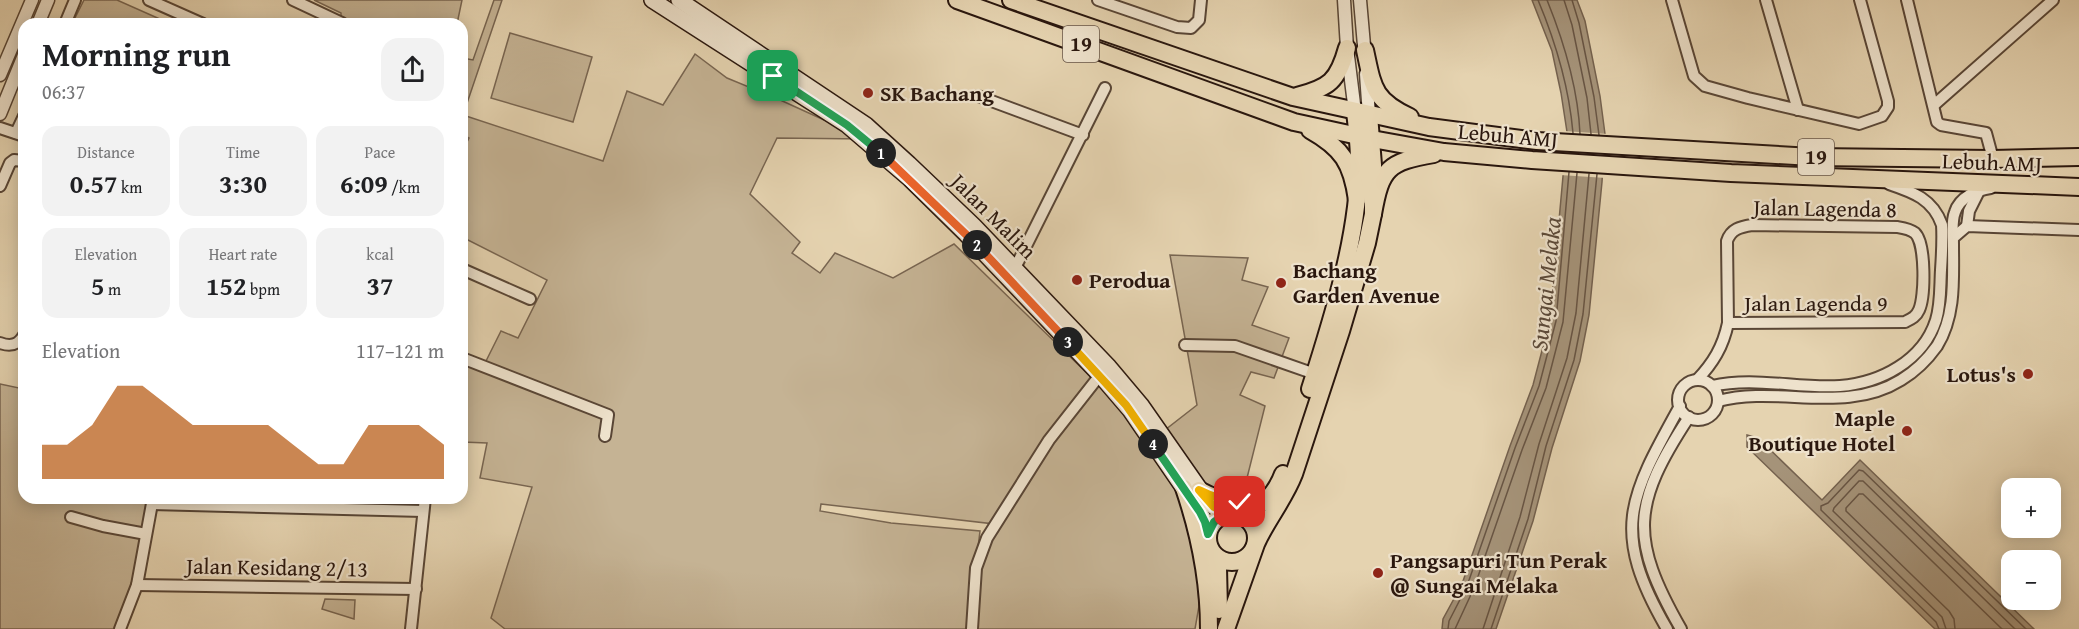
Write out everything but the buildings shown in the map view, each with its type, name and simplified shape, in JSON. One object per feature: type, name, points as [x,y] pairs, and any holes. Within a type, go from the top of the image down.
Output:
[{"type":"main road","name":"Jalan Malim","points":[[652,0],[794,90],[866,140],[966,234],[1100,375],[1191,489],[1214,507],[1231,514]]},
{"type":"main road","name":"Jalan Malim","points":[[679,0],[867,125],[926,179],[1015,268],[1059,317],[1109,367],[1135,398],[1191,489],[1208,534]]},
{"type":"main road","name":"Lebuh AMJ","points":[[957,0],[1294,122],[1444,152],[1532,160],[1881,181],[2079,188]]},
{"type":"main road","name":"Lebuh AMJ","points":[[1011,0],[1293,97],[1430,127],[1533,140],[1812,157],[1993,159],[2079,157]]},
{"type":"main road","points":[[1293,97],[1329,85],[1340,71],[1347,48]]},
{"type":"main road","points":[[1365,50],[1372,82],[1383,101],[1430,127]]},
{"type":"main road","points":[[1362,113],[1373,214]]},
{"type":"main road","points":[[1294,122],[1330,142],[1341,153],[1354,180],[1357,200]]},
{"type":"main road","points":[[1219,629],[1218,568],[1208,542],[1208,534],[1214,522],[1231,514],[1255,508],[1268,500],[1280,481],[1315,374],[1344,271],[1357,200],[1359,163],[1365,137]]},
{"type":"main road","points":[[1226,629],[1261,532],[1284,497],[1294,474],[1367,243],[1379,184],[1391,167],[1414,157],[1444,152]]},
{"type":"main road","points":[[1209,629],[1205,566],[1194,519],[1191,489],[1226,501],[1240,502],[1266,491],[1284,470]]},
{"type":"main road","points":[[1214,555],[1221,560],[1236,562],[1249,556],[1256,544],[1257,537],[1251,523],[1246,518],[1231,514]]},
{"type":"street","points":[[24,18],[32,0]]},
{"type":"street","points":[[40,18],[48,0]]},
{"type":"street","points":[[68,18],[75,0]]},
{"type":"street","points":[[149,0],[190,18]]},
{"type":"street","points":[[293,0],[331,18]]},
{"type":"street","points":[[1098,0],[1178,27],[1191,28],[1199,20],[1201,0]]},
{"type":"street","points":[[1341,0],[1347,48],[1362,113]]},
{"type":"street","points":[[1360,0],[1365,50],[1362,113]]},
{"type":"street","points":[[1672,0],[1694,76],[1705,86],[1859,124],[1882,116],[1888,107],[1887,94],[1860,0]]},
{"type":"street","points":[[1766,0],[1798,110]]},
{"type":"street","points":[[1906,0],[1937,122],[1941,125],[1986,133],[1993,159]]},
{"type":"street","points":[[1934,105],[2053,0]]},
{"type":"street","points":[[0,75],[18,33]]},
{"type":"street","points":[[0,114],[18,70]]},
{"type":"street","points":[[1015,268],[1106,88]]},
{"type":"street","points":[[978,96],[1083,135]]},
{"type":"street","points":[[0,128],[18,134]]},
{"type":"street","points":[[0,186],[10,163],[18,160]]},
{"type":"street","points":[[1712,386],[1732,382],[1840,386],[1886,374],[1904,364],[1917,353],[1935,322],[1940,304],[1942,225],[1939,215],[1926,200],[1915,193],[1881,181]]},
{"type":"street","points":[[1718,401],[1738,397],[1844,398],[1867,395],[1893,385],[1913,372],[1926,361],[1946,328],[1953,290],[1954,213],[1963,200],[1978,190],[2009,185]]},
{"type":"street","points":[[1953,238],[1966,226],[1969,211],[1978,190]]},
{"type":"street","name":"Jalan Lagenda 8","points":[[1728,323],[1727,241],[1734,229],[1752,225],[1897,227],[1914,232],[1922,248],[1922,299],[1915,317],[1905,322]]},
{"type":"street","points":[[1966,226],[2079,230]]},
{"type":"street","points":[[468,272],[530,299]]},
{"type":"street","name":"Jalan Lagenda 9","points":[[1728,323],[1905,322]]},
{"type":"street","points":[[1696,380],[1716,390],[1718,401],[1715,411],[1706,418],[1689,417],[1678,401],[1681,390],[1688,383],[1696,380],[1716,358],[1728,323]]},
{"type":"street","points":[[4,345],[14,345],[18,341]]},
{"type":"street","points":[[1185,345],[1235,346],[1315,374]]},
{"type":"street","points":[[468,360],[608,415],[605,436]]},
{"type":"street","points":[[972,629],[976,568],[987,538],[1049,440],[1100,375]]},
{"type":"street","points":[[1666,629],[1642,582],[1636,564],[1633,549],[1632,513],[1636,493],[1645,469],[1680,406]]},
{"type":"street","points":[[1681,629],[1651,567],[1644,532],[1644,512],[1648,495],[1665,454],[1689,417]]},
{"type":"street","points":[[120,629],[137,585],[151,504]]},
{"type":"street","points":[[233,504],[423,511]]},
{"type":"street","points":[[411,629],[424,504]]},
{"type":"street","points":[[71,517],[146,534]]},
{"type":"street","name":"Jalan Kesidang 2/13","points":[[137,585],[416,589]]},
{"type":"shaded area","points":[[84,0],[117,0],[158,18],[75,18]]},
{"type":"shaded area","points":[[314,0],[462,0],[458,18],[341,18],[341,13]]},
{"type":"shaded area","points":[[494,0],[502,0],[468,100],[468,59],[473,60]]},
{"type":"shaded area","points":[[510,33],[592,57],[573,122],[491,98]]},
{"type":"shaded area","points":[[695,54],[727,78],[866,139],[777,138],[750,194],[800,242],[792,253],[820,273],[835,253],[893,278],[954,244],[1095,381],[1161,433],[1197,405],[1170,255],[1248,258],[1242,280],[1268,287],[1252,325],[1289,338],[1274,378],[1251,372],[1240,395],[1265,406],[1241,502],[1195,505],[1199,606],[1195,629],[505,629],[491,618],[532,487],[480,478],[487,443],[468,442],[468,361],[483,367],[501,331],[518,338],[547,280],[468,240],[468,117],[603,161],[627,91],[663,105]],"holes":[[[821,504],[994,524],[976,564],[980,531],[891,523],[820,511]]]},
{"type":"shaded area","points":[[0,384],[18,388],[18,504],[148,504],[146,534],[120,629],[0,629]]},
{"type":"shaded area","points":[[158,504],[373,504],[373,509]]},
{"type":"shaded area","points":[[325,599],[355,600],[354,619],[322,609]]},
{"type":"water","points":[[1532,0],[1577,0],[1585,21],[1600,96],[1605,134],[1589,315],[1580,361],[1552,448],[1533,521],[1496,629],[1442,629],[1443,619],[1462,584],[1533,385],[1550,320],[1567,132],[1552,51]]},
{"type":"water","points":[[1747,435],[1758,438],[1822,500],[1860,460],[2001,597],[2001,610],[2014,610],[2034,629],[1935,629],[1747,447]]},
{"type":"pier","points":[[1564,131],[1608,134],[1606,178],[1560,175]]},
{"type":"place","name":"SK Bachang","points":[[868,93]]},
{"type":"place","name":"Perodua","points":[[1077,280]]},
{"type":"place","name":"Bachang Garden Avenue","points":[[1281,283]]},
{"type":"place","name":"Lotus's","points":[[2028,374]]},
{"type":"place","name":"Maple Boutique Hotel","points":[[1907,431]]},
{"type":"place","name":"Pangsapuri Tun Perak @ Sungai Melaka","points":[[1378,573]]},
{"type":"route","points":[[773,76],[847,125],[910,179],[1052,324],[1130,410],[1200,512],[1208,528],[1208,534],[1214,522],[1228,514],[1214,507],[1199,490],[1212,497],[1240,502]]},
{"type":"water label","name":"Sungai Melaka","points":[[1546,284]]}]
